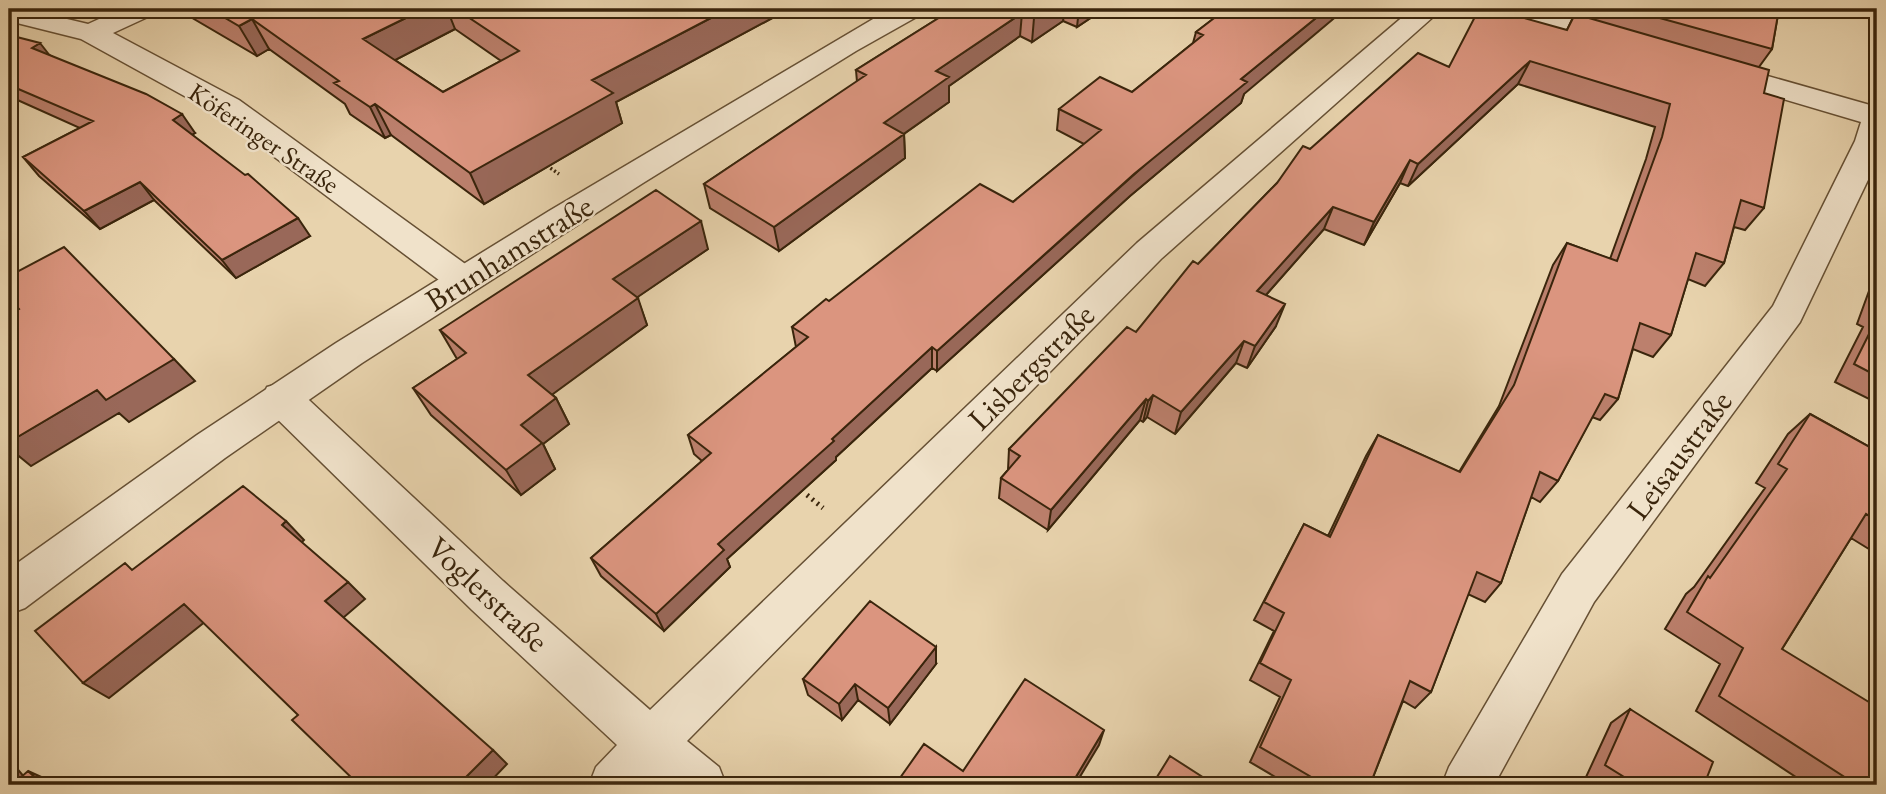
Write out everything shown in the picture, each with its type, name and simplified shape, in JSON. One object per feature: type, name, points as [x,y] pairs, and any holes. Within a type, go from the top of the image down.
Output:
[{"type":"street","points":[[91,33],[142,9]]},
{"type":"street","name":"Brunhamstraße","points":[[9,594],[186,463],[281,398],[463,281],[846,45],[910,9]]},
{"type":"street","name":"Lisbergstraße","points":[[614,785],[651,743],[1149,251],[1428,9]]},
{"type":"street","points":[[1508,9],[1639,47]]},
{"type":"street","name":"Köferinger Straße","points":[[9,13],[91,33],[228,107],[463,281]]},
{"type":"street","points":[[1692,63],[1877,117]]},
{"type":"street","name":"Leisaustraße","points":[[1467,785],[1578,588],[1787,313],[1871,141],[1877,117]]},
{"type":"street","name":"Voglerstraße","points":[[281,398],[427,538],[651,743],[701,785]]},
{"type":"path","points":[[541,162],[563,177]]},
{"type":"building","points":[[210,9],[424,9],[363,39],[443,92],[519,51],[456,9],[728,9],[592,80],[613,93],[470,173],[375,104],[370,107],[334,83],[339,81],[252,19],[239,26]]},
{"type":"building","points":[[953,9],[1048,9],[1034,18],[1022,13],[936,71],[949,77],[884,123],[904,134],[774,227],[704,184],[866,75],[856,70]]},
{"type":"building","points":[[1226,9],[1327,9],[1241,79],[1247,82],[1134,174],[937,351],[932,347],[832,439],[834,441],[718,544],[724,550],[656,614],[591,558],[711,453],[688,435],[808,337],[792,327],[980,184],[1013,202],[1101,130],[1059,109],[1100,77],[1132,92],[1203,35],[1196,32]]},
{"type":"building","points":[[1479,9],[1492,9],[1567,30],[1575,14],[1769,70],[1764,93],[1784,99],[1764,208],[1741,200],[1724,263],[1696,253],[1671,335],[1640,323],[1618,399],[1605,394],[1558,481],[1540,472],[1501,583],[1477,572],[1431,692],[1410,681],[1370,785],[1325,785],[1260,747],[1291,680],[1260,663],[1284,613],[1264,602],[1304,524],[1330,537],[1378,435],[1460,472],[1514,385],[1567,243],[1617,261],[1662,137],[1670,104],[1530,61],[1418,164],[1410,160],[1374,222],[1333,207],[1257,291],[1285,304],[1255,346],[1244,341],[1181,412],[1153,395],[1148,401],[1146,399],[1051,510],[1001,478],[1020,456],[1009,449],[1127,327],[1136,332],[1193,261],[1198,264],[1277,183],[1303,146],[1310,149],[1418,53],[1449,67]]},
{"type":"building","points":[[1627,9],[1779,9],[1772,49]]},
{"type":"building","points":[[9,35],[40,43],[32,48],[146,94],[182,114],[173,120],[245,175],[248,174],[298,218],[222,260],[140,182],[84,211],[23,157],[93,121],[9,85]]},
{"type":"building","points":[[656,190],[701,221],[613,279],[638,298],[528,375],[556,398],[521,425],[542,443],[506,470],[413,388],[466,353],[440,330]]},
{"type":"building","points":[[64,247],[174,359],[106,400],[97,390],[9,442],[9,315],[19,309],[9,298],[9,276]]},
{"type":"building","points":[[1877,318],[1877,376],[1854,364]]},
{"type":"building","points":[[1810,414],[1877,451],[1877,521],[1866,514],[1782,649],[1877,707],[1877,777],[1874,785],[1857,785],[1719,696],[1743,648],[1687,612],[1708,576],[1710,578],[1787,469],[1778,464]]},
{"type":"building","points":[[243,486],[286,521],[282,525],[348,582],[325,601],[493,750],[458,785],[359,785],[292,720],[298,715],[184,604],[83,683],[35,631],[125,563],[132,570]]},
{"type":"building","points":[[870,601],[936,647],[888,708],[855,684],[839,704],[803,679]]},
{"type":"building","points":[[1025,679],[1104,730],[1071,785],[895,785],[924,744],[963,771]]},
{"type":"building","points":[[1630,709],[1713,762],[1704,785],[1637,785],[1605,765]]},
{"type":"building","points":[[1170,756],[1215,785],[1152,785]]},
{"type":"building","points":[[28,771],[43,785],[12,785]]}]
